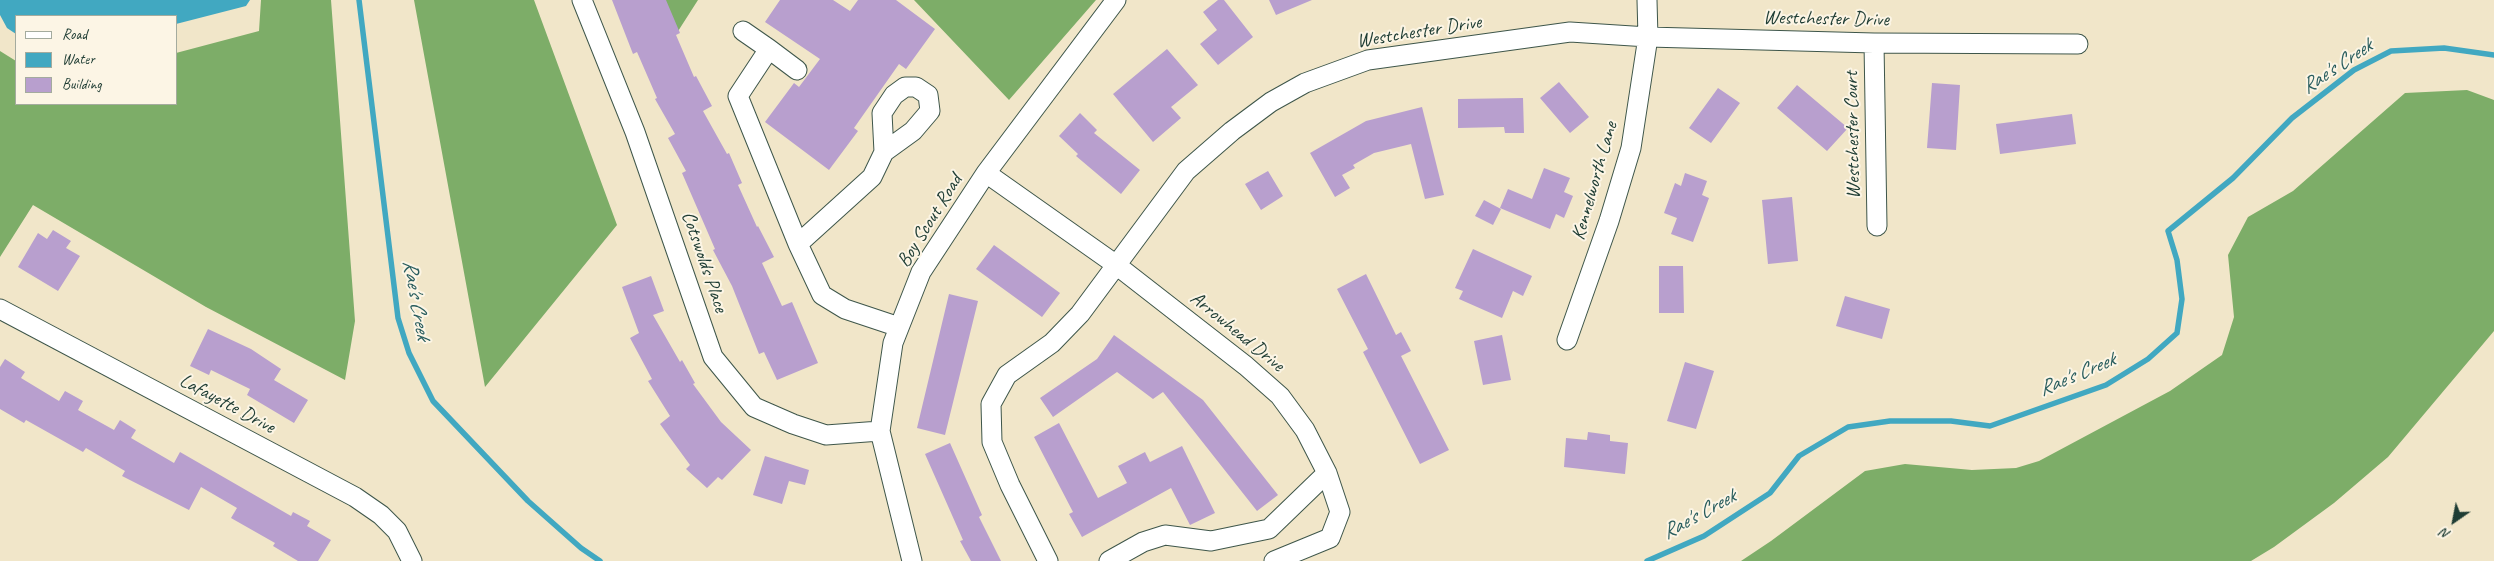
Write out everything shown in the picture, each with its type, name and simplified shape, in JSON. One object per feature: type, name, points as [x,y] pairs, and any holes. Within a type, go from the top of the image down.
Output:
[{"type":"street","name":"Cotswolds Place","points":[[582,0],[635,132],[713,357],[754,407],[785,421],[826,435],[880,431]]},
{"type":"street","name":"Boy Scout Road","points":[[912,561],[880,431],[893,343],[921,272],[986,173],[1116,0]]},
{"type":"street","name":"Kennelworth Lane","points":[[1567,340],[1609,221],[1632,148],[1648,37],[1647,0]]},
{"type":"street","points":[[743,31],[797,70]]},
{"type":"street","name":"Westchester Drive","points":[[1048,561],[992,442],[992,404],[1007,375],[1052,343],[1080,314],[1115,264],[1186,171],[1232,130],[1271,102],[1305,83],[1368,60],[1560,33],[1874,43],[2078,44]]},
{"type":"street","name":"Westchester Court","points":[[1874,43],[1877,226]]},
{"type":"street","points":[[769,49],[738,96],[798,244],[822,295],[845,309],[899,327]]},
{"type":"street","points":[[798,244],[872,177],[884,152]]},
{"type":"street","name":"Arrowhead Drive","points":[[986,173],[1115,264],[1246,366],[1280,396],[1305,430],[1328,473],[1340,512],[1330,538],[1274,561]]},
{"type":"street","name":"Lafayette Drive","points":[[0,309],[355,497],[381,515],[397,531],[412,561]]},
{"type":"street","points":[[1110,561],[1143,542],[1165,535],[1211,542],[1268,529],[1328,473]]},
{"type":"green space","points":[[261,0],[331,0],[355,321],[345,380],[206,307],[33,205],[0,257],[0,51],[15,60],[15,105],[178,105],[178,52],[259,31]]},
{"type":"green space","points":[[414,0],[534,0],[617,225],[485,387]]},
{"type":"green space","points":[[656,0],[698,0],[673,39]]},
{"type":"green space","points":[[914,0],[1096,0],[1009,100]]},
{"type":"green space","points":[[2467,90],[2494,100],[2494,331],[2388,457],[2334,503],[2274,547],[2251,561],[1741,561],[1865,471],[1905,464],[1972,470],[2016,468],[2039,461],[2170,391],[2222,355],[2234,317],[2228,255],[2248,217],[2293,191],[2405,93]]},
{"type":"water","points":[[0,0],[250,0],[246,6],[178,23],[178,15],[15,15],[15,33],[7,28],[0,15]]},
{"type":"building","points":[[612,0],[666,0],[680,33],[676,35],[694,77],[696,76],[712,106],[703,111],[727,154],[729,153],[742,183],[738,185],[757,227],[774,257],[762,263],[782,306],[792,302],[818,363],[777,380],[764,352],[759,354],[732,286],[713,250],[715,249],[682,173],[686,171],[668,138],[675,134],[655,99],[657,98],[637,52],[633,54]]},
{"type":"building","points":[[780,0],[833,0],[850,11],[858,0],[896,0],[935,29],[906,69],[899,64],[854,128],[858,131],[829,170],[765,122],[794,83],[799,87],[820,59],[765,22]]},
{"type":"building","points":[[1218,0],[1224,0],[1253,37],[1218,65],[1200,44],[1217,30],[1203,12]]},
{"type":"building","points":[[1269,0],[1312,0],[1276,15]]},
{"type":"building","points":[[1167,49],[1198,85],[1171,107],[1181,118],[1153,142],[1113,94]]},
{"type":"building","points":[[1559,82],[1589,117],[1570,133],[1540,98]]},
{"type":"building","points":[[1932,83],[1960,85],[1956,150],[1927,148]]},
{"type":"building","points":[[1797,85],[1848,128],[1827,151],[1777,108]]},
{"type":"building","points":[[1718,88],[1740,103],[1711,143],[1689,128]]},
{"type":"building","points":[[1523,98],[1524,133],[1505,133],[1504,127],[1458,128],[1458,99]]},
{"type":"building","points":[[1422,107],[1444,195],[1425,199],[1411,144],[1374,153],[1353,165],[1355,168],[1342,175],[1350,188],[1335,197],[1310,153],[1366,121]]},
{"type":"building","points":[[1080,113],[1097,130],[1094,133],[1140,170],[1121,194],[1076,156],[1078,154],[1059,136]]},
{"type":"building","points":[[2072,114],[2076,144],[2000,154],[1996,124]]},
{"type":"building","points":[[1544,168],[1570,178],[1564,192],[1573,196],[1564,218],[1556,214],[1550,229],[1500,208],[1508,189],[1532,199]]},
{"type":"building","points":[[1268,171],[1283,196],[1261,210],[1245,184]]},
{"type":"building","points":[[1685,173],[1707,181],[1702,195],[1709,198],[1693,242],[1671,234],[1677,218],[1664,213],[1675,183],[1681,186]]},
{"type":"building","points":[[1792,197],[1798,261],[1768,264],[1762,200]]},
{"type":"building","points":[[1484,200],[1501,209],[1493,225],[1475,216]]},
{"type":"building","points":[[53,230],[71,241],[66,248],[80,256],[58,291],[18,267],[38,233],[47,239]]},
{"type":"building","points":[[994,245],[1060,293],[1042,317],[976,269]]},
{"type":"building","points":[[1473,249],[1532,276],[1523,296],[1513,291],[1502,318],[1459,299],[1463,291],[1455,288]]},
{"type":"building","points":[[1659,266],[1683,266],[1684,313],[1659,313]]},
{"type":"building","points":[[1366,274],[1396,335],[1401,332],[1411,351],[1401,356],[1449,450],[1420,464],[1363,352],[1368,349],[1337,289]]},
{"type":"building","points":[[651,276],[664,311],[653,315],[680,362],[682,360],[695,383],[693,384],[721,422],[751,450],[722,480],[718,477],[707,488],[686,469],[690,465],[660,424],[670,416],[648,381],[652,379],[630,338],[639,333],[622,287]]},
{"type":"building","points":[[949,294],[978,301],[945,435],[917,428]]},
{"type":"building","points":[[1845,296],[1890,309],[1882,339],[1836,326]]},
{"type":"building","points":[[208,329],[251,349],[281,369],[274,380],[308,400],[294,423],[247,395],[250,389],[211,370],[209,375],[190,366]]},
{"type":"building","points":[[1114,335],[1203,400],[1278,495],[1257,511],[1163,392],[1153,399],[1117,372],[1053,417],[1040,398],[1097,359]]},
{"type":"building","points":[[1502,335],[1511,380],[1483,385],[1474,341]]},
{"type":"building","points":[[5,359],[25,372],[21,378],[59,401],[65,391],[83,401],[78,410],[114,430],[120,420],[136,430],[131,438],[174,463],[180,452],[291,516],[293,512],[310,521],[307,526],[331,540],[318,561],[298,561],[273,546],[275,543],[231,518],[237,508],[201,487],[189,510],[122,476],[125,471],[86,448],[83,452],[26,420],[24,423],[0,409],[0,367]]},
{"type":"building","points":[[1685,362],[1714,371],[1696,429],[1667,421]]},
{"type":"building","points":[[1059,423],[1098,498],[1127,483],[1118,466],[1145,452],[1150,462],[1182,446],[1215,513],[1190,525],[1171,488],[1082,537],[1069,514],[1073,512],[1034,437]]},
{"type":"building","points":[[1588,432],[1610,435],[1610,441],[1628,443],[1625,474],[1564,467],[1566,438],[1587,440]]},
{"type":"building","points":[[950,443],[982,515],[979,517],[1001,561],[971,561],[960,541],[963,540],[925,454]]},
{"type":"building","points":[[765,456],[809,470],[805,485],[789,481],[782,504],[753,495]]},
{"type":"waterway","name":"Rae's Creek","points":[[359,0],[398,318],[409,353],[433,401],[528,501],[581,548],[600,561]]},
{"type":"waterway","name":"Rae's Creek","points":[[1647,561],[1704,536],[1770,493],[1799,456],[1848,427],[1890,421],[1951,421],[1990,426],[2106,385],[2148,359],[2177,333],[2182,299],[2177,260],[2168,231],[2233,178],[2292,118],[2354,70],[2391,51],[2444,48],[2494,55]]}]
